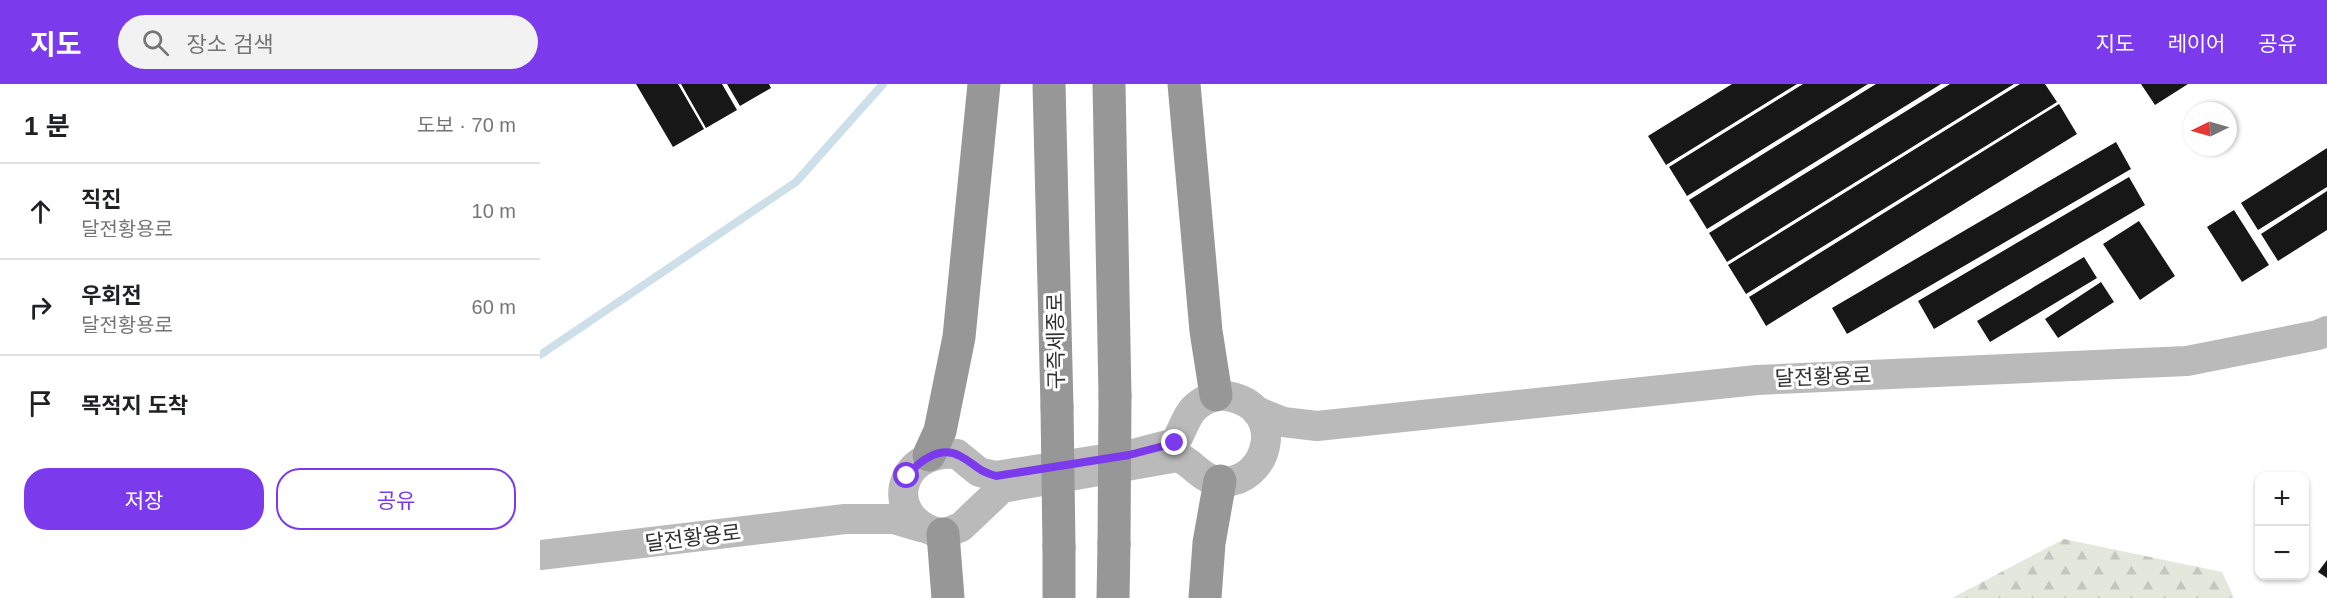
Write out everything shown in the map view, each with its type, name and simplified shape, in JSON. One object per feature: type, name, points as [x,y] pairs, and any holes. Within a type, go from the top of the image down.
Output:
[{"type":"highway","points":[[918,466],[940,431],[959,337],[984,84]]},
{"type":"highway","name":"구즉세종로","points":[[1049,84],[1059,598]]},
{"type":"highway","points":[[1109,84],[1115,396],[1113,598]]},
{"type":"highway","points":[[1184,84],[1206,331],[1216,395]]},
{"type":"highway","points":[[1205,598],[1209,543],[1220,482]]},
{"type":"highway","points":[[932,530],[948,598]]},
{"type":"main road","name":"달전황용로","points":[[1216,395],[1235,396],[1256,411],[1283,422],[1317,426],[1757,380],[2187,361],[2318,335],[2327,331]]},
{"type":"main road","points":[[845,519],[889,500],[918,466],[957,454],[979,471],[996,476],[1129,455],[1175,443],[1185,417],[1198,402],[1216,395]]},
{"type":"main road","points":[[1256,411],[1264,421],[1267,440],[1262,459]]},
{"type":"main road","name":"달전황용로","points":[[1220,482],[1249,473],[1281,439],[1317,426]]},
{"type":"main road","points":[[845,519],[894,519],[932,530],[961,527],[1002,488],[1031,481],[1178,457],[1187,460],[1195,470],[1220,482]]},
{"type":"main road","points":[[918,466],[902,492],[904,504],[909,516],[932,530]]},
{"type":"main road","name":"달전황용로","points":[[540,555],[845,519]]},
{"type":"green space","points":[[2064,539],[2222,572],[2234,598],[1952,598]]},
{"type":"building","points":[[636,84],[678,84],[704,129],[673,147]]},
{"type":"building","points":[[681,84],[722,84],[737,110],[706,128]]},
{"type":"building","points":[[727,84],[769,84],[771,88],[740,106]]},
{"type":"building","points":[[1732,84],[1797,84],[1666,165],[1648,136]]},
{"type":"building","points":[[1803,84],[1868,84],[1687,196],[1669,167]]},
{"type":"building","points":[[1876,84],[1941,84],[1707,229],[1689,200]]},
{"type":"building","points":[[1950,84],[2014,84],[1727,262],[1709,233]]},
{"type":"building","points":[[2020,84],[2045,84],[2057,102],[1746,294],[1728,265]]},
{"type":"building","points":[[2141,84],[2188,84],[2155,105]]},
{"type":"building","points":[[2059,104],[2077,134],[1766,326],[1749,297]]},
{"type":"building","points":[[2116,142],[2131,169],[1847,334],[1832,308]]},
{"type":"building","points":[[2327,148],[2327,187],[2258,230],[2241,203]]},
{"type":"building","points":[[2129,177],[2145,205],[1934,329],[1918,301]]},
{"type":"building","points":[[2327,191],[2327,230],[2278,261],[2261,234]]},
{"type":"building","points":[[2234,210],[2269,265],[2242,282],[2207,227]]},
{"type":"building","points":[[2139,221],[2175,276],[2140,300],[2103,244]]},
{"type":"building","points":[[2084,257],[2097,278],[1990,342],[1977,321]]},
{"type":"building","points":[[2101,282],[2114,302],[2058,338],[2045,319]]},
{"type":"building","points":[[2327,560],[2327,578],[2318,572]]},
{"type":"waterway","points":[[540,355],[796,182],[883,84]]},
{"type":"route","points":[[907,476],[916,464],[929,456],[945,453],[957,454],[979,471],[996,476],[1129,455],[1175,443]]}]
